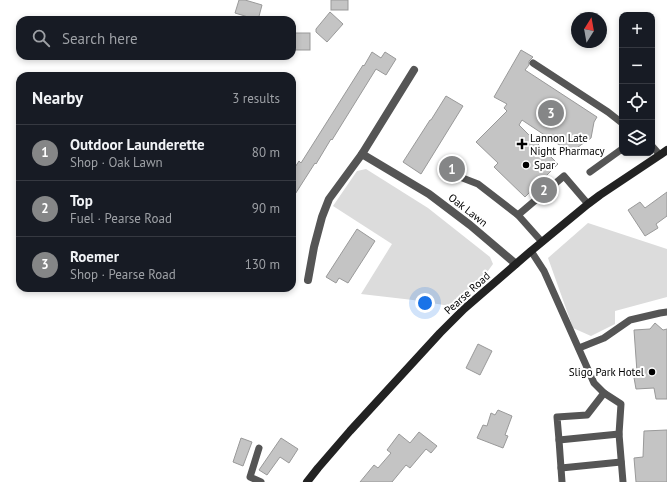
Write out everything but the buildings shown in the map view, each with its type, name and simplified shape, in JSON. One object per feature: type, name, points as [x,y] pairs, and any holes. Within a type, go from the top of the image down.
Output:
[{"type":"main road","name":"Pearse Road","points":[[307,482],[350,431],[464,309],[588,204],[667,150]]},
{"type":"street","points":[[308,280],[316,239],[328,199],[362,154],[414,70]]},
{"type":"street","name":"Oak Lawn","points":[[362,154],[429,194],[470,225],[516,264]]},
{"type":"lane","points":[[533,63],[619,121]]},
{"type":"lane","points":[[655,149],[660,155]]},
{"type":"lane","points":[[590,172],[619,150]]},
{"type":"lane","points":[[518,216],[564,176],[588,204]]},
{"type":"lane","points":[[460,177],[478,184],[518,216],[542,242]]},
{"type":"lane","points":[[531,251],[544,271],[594,383],[604,393],[622,404],[619,434],[623,482]]},
{"type":"lane","points":[[579,348],[604,338],[630,320],[667,312]]},
{"type":"lane","points":[[562,482],[557,417],[587,415],[604,393]]},
{"type":"lane","points":[[559,440],[619,434]]},
{"type":"lane","points":[[259,448],[250,477],[261,482]]},
{"type":"lane","points":[[561,468],[622,462]]},
{"type":"shaded area","points":[[366,169],[428,208],[490,257],[493,264],[485,275],[450,306],[361,294],[392,244],[333,206],[357,171]]},
{"type":"shaded area","points":[[588,223],[667,249],[667,297],[615,311],[615,324],[591,336],[573,328],[548,258]]},
{"type":"place","name":"Roemer","points":[[551,113]]},
{"type":"place","name":"Lannon Late Night Pharmacy","points":[[522,144]]},
{"type":"place","name":"Spar","points":[[526,165]]},
{"type":"place","name":"Outdoor Launderette","points":[[452,169]]},
{"type":"place","name":"Top","points":[[544,190]]},
{"type":"place","name":"Sligo Park Hotel","points":[[652,372]]}]
